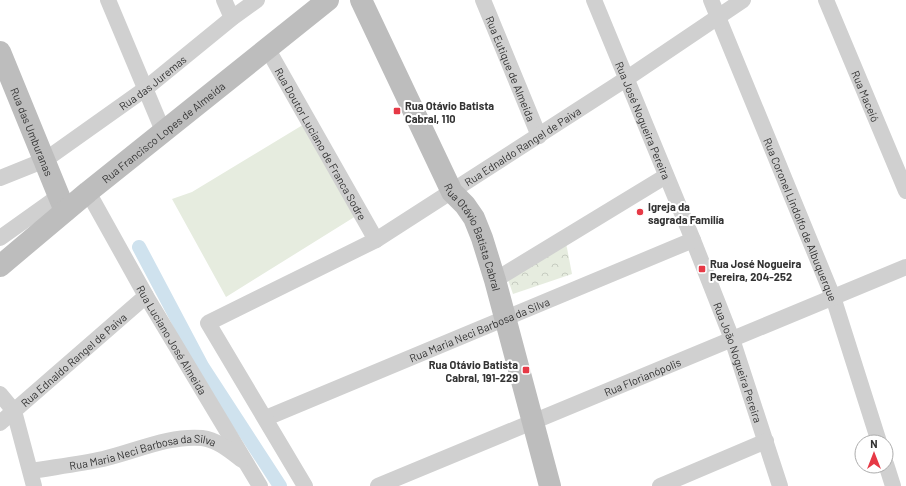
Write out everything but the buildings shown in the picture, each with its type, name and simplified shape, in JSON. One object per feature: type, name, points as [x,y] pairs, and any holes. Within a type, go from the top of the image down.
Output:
[{"type":"street","points":[[108,0],[163,132]]},
{"type":"street","points":[[224,0],[232,18]]},
{"type":"street","name":"Rua das Juremas","points":[[0,178],[45,160],[145,89],[232,18],[257,0]]},
{"type":"street","name":"Rua Francisco Lopes de Almeida","points":[[0,266],[62,203],[88,192],[266,48],[328,0]]},
{"type":"street","name":"Rua Otávio Batista Cabral","points":[[360,0],[452,192],[465,205],[474,218],[495,280],[550,486]]},
{"type":"street","name":"Rua Eutique de Almeida","points":[[483,0],[539,136]]},
{"type":"street","name":"Rua José Nogueira Pereira","points":[[594,0],[693,240]]},
{"type":"street","name":"Rua Coronel Lindolfo de Albuquerque","points":[[711,0],[833,297],[876,434]]},
{"type":"street","name":"Rua Ednaldo Rangel de Paiva","points":[[266,418],[208,323],[376,240],[539,136],[743,0]]},
{"type":"street","name":"Rua Maceió","points":[[826,0],[900,158],[906,191]]},
{"type":"street","name":"Rua Doutor Luciano de Franca Sodre","points":[[266,48],[376,240]]},
{"type":"street","name":"Rua das Umburanas","points":[[2,60],[62,203]]},
{"type":"street","points":[[495,280],[666,176]]},
{"type":"street","name":"Rua Luciano José Almeida","points":[[88,192],[146,296],[260,486]]},
{"type":"street","points":[[0,238],[62,203]]},
{"type":"street","name":"Rua Maria Neci Barbosa da Silva","points":[[266,418],[505,317],[693,240]]},
{"type":"street","name":"Rua João Nogueira Pereira","points":[[693,240],[732,339],[780,486]]},
{"type":"street","name":"Rua Florianópolis","points":[[378,486],[906,267]]},
{"type":"street","name":"Rua Ednaldo Rangel de Paiva","points":[[0,423],[146,296]]},
{"type":"street","points":[[0,394],[14,411],[32,479]]},
{"type":"street","points":[[266,418],[305,486]]},
{"type":"street","name":"Rua Maria Neci Barbosa da Silva","points":[[32,479],[168,442],[202,438],[215,441],[248,464]]},
{"type":"street","points":[[660,486],[766,441]]},
{"type":"street","points":[[889,474],[893,486]]},
{"type":"green space","points":[[306,123],[356,216],[226,297],[172,199],[192,192]]},
{"type":"green space","points":[[566,243],[572,274],[513,294],[507,277]]},
{"type":"waterway","points":[[139,247],[202,366],[280,486]]},
{"type":"place","name":"Rua Otávio Batista Cabral, 110","points":[[397,111]]},
{"type":"place","name":"Igreja da sagrada Familía","points":[[640,212]]},
{"type":"place","name":"Rua José Nogueira Pereira, 204-252","points":[[702,269]]},
{"type":"place","name":"Rua Otávio Batista Cabral, 191-229","points":[[526,370]]}]
